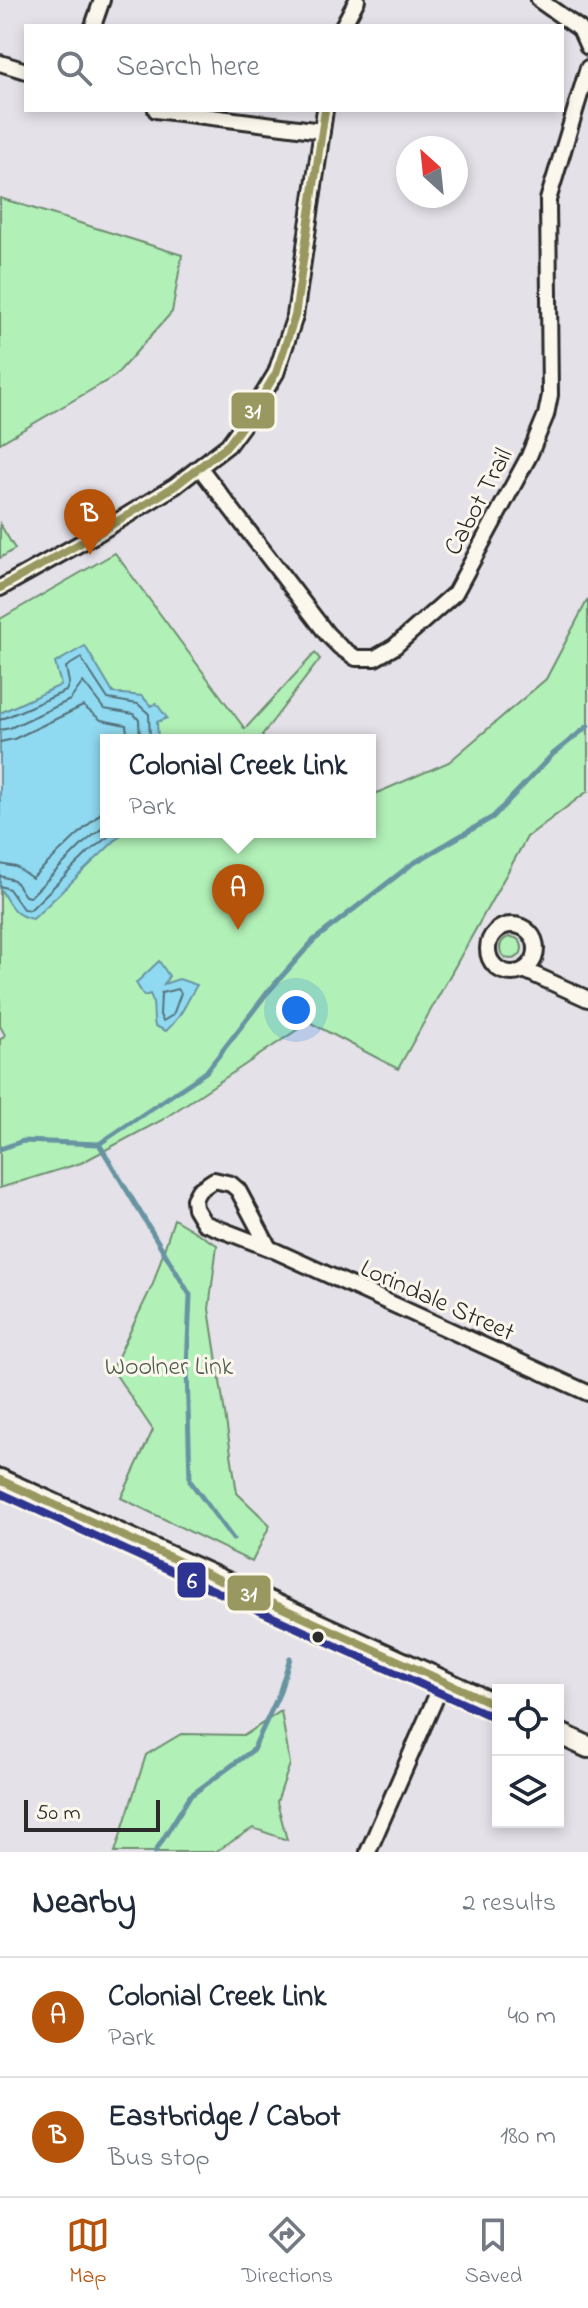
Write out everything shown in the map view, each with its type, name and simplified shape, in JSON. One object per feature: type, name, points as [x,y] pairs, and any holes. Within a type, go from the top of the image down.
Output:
[{"type":"main road","points":[[0,1480],[492,1703]]},
{"type":"main road","points":[[564,1736],[588,1747]]},
{"type":"street","points":[[94,24],[102,0]]},
{"type":"street","points":[[344,24],[357,0]]},
{"type":"street","points":[[539,0],[580,29],[588,47]]},
{"type":"street","points":[[0,63],[24,70]]},
{"type":"street","name":"Cabot Trail","points":[[200,468],[327,634],[356,658],[375,658],[394,647],[455,593],[529,456],[546,415],[550,395],[548,200],[588,68]]},
{"type":"street","points":[[172,112],[322,131]]},
{"type":"street","points":[[0,588],[95,535],[200,468],[228,445],[253,411],[276,373],[295,316],[325,112]]},
{"type":"street","points":[[524,970],[588,999]]},
{"type":"street","name":"Lorindale Street","points":[[269,1248],[238,1190],[231,1184],[214,1180],[199,1190],[194,1199],[195,1208],[204,1223],[269,1248],[588,1393]]},
{"type":"street","points":[[368,1852],[443,1681]]},
{"type":"green space","points":[[0,198],[182,255],[172,312],[115,376],[0,443]]},
{"type":"green space","points":[[0,524],[15,549],[0,558]]},
{"type":"green space","points":[[115,553],[245,729],[315,653],[320,659],[263,734],[100,734],[100,838],[376,838],[376,793],[449,762],[546,679],[588,599],[588,791],[527,837],[398,1069],[309,1022],[162,1120],[81,1163],[0,1188],[0,1040],[5,1035],[0,1026],[0,619]]},
{"type":"green space","points":[[511,937],[519,940],[522,948],[519,956],[511,959],[503,956],[500,948],[503,940]]},
{"type":"green space","name":"Woolner Link","points":[[174,1219],[217,1245],[209,1309],[237,1493],[270,1525],[252,1562],[121,1498],[153,1430],[112,1369],[153,1284]]},
{"type":"green space","points":[[281,1711],[290,1764],[277,1802],[287,1840],[253,1828],[215,1852],[115,1852],[146,1755],[181,1734],[245,1735]]},
{"type":"water","points":[[85,646],[113,693],[142,696],[151,706],[156,703],[167,718],[157,722],[158,734],[100,734],[100,838],[118,838],[33,919],[16,912],[0,888],[0,713],[61,685],[55,663]]},
{"type":"water","points":[[159,961],[169,976],[164,984],[179,979],[197,985],[180,1015],[166,1031],[155,1026],[152,998],[150,994],[144,996],[136,983]]},
{"type":"waterway","points":[[0,1149],[23,1141],[99,1144],[206,1072],[267,993],[314,940],[412,864],[493,817],[553,754],[588,726]]},
{"type":"waterway","points":[[99,1144],[190,1295],[187,1368],[190,1481],[233,1539]]},
{"type":"waterway","points":[[155,1852],[190,1796],[253,1750],[279,1694],[290,1658]]},
{"type":"transit line","name":"31","points":[[0,588],[175,486],[228,445],[253,411],[276,373],[295,316],[325,112]]},
{"type":"transit line","name":"31","points":[[0,1480],[492,1703]]},
{"type":"transit line","name":"6","points":[[0,1493],[492,1717]]},
{"type":"place","name":"Eastbridge / Cabot","points":[[90,555]]},
{"type":"place","name":"Colonial Creek Link","points":[[238,930]]}]
